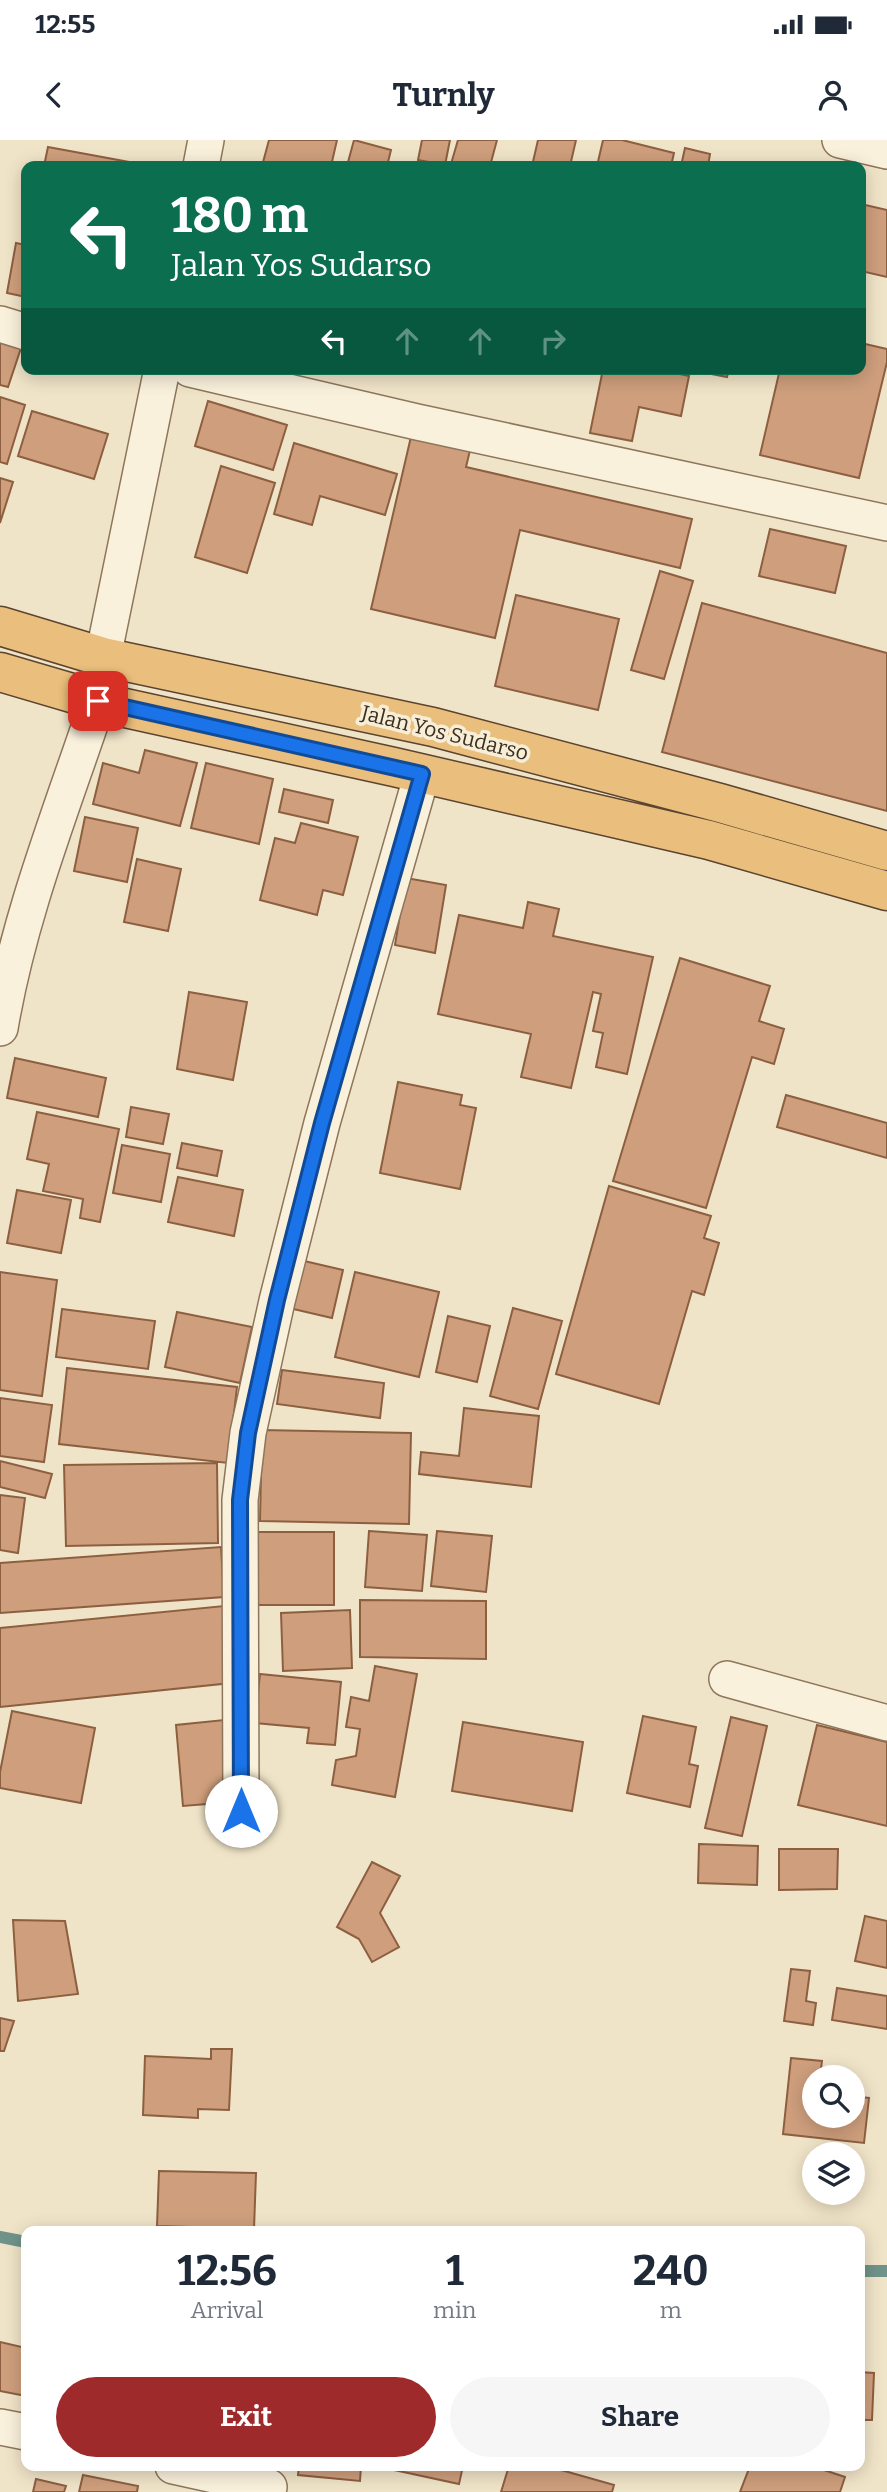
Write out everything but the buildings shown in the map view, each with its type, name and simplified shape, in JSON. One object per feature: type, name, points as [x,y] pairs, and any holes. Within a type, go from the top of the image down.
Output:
[{"type":"highway","name":"Jalan Yos Sudarso","points":[[0,626],[103,657],[433,727],[720,803],[887,851]]},
{"type":"highway","name":"Jalan Yos Sudarso","points":[[0,672],[98,701],[709,840],[887,891]]},
{"type":"street","points":[[202,161],[206,140]]},
{"type":"street","points":[[847,141],[887,152]]},
{"type":"street","points":[[0,324],[21,330]]},
{"type":"street","points":[[103,657],[161,375]]},
{"type":"street","points":[[216,375],[417,422],[887,523]]},
{"type":"street","points":[[0,1028],[12,963],[26,912],[98,701]]},
{"type":"street","points":[[241,1811],[240,1500],[248,1433],[277,1300],[322,1123],[422,774]]},
{"type":"street","points":[[727,1679],[887,1723]]},
{"type":"street","points":[[0,2427],[21,2431]]},
{"type":"street","points":[[196,2471],[269,2487]]},
{"type":"waterway","points":[[0,2237],[21,2241]]},
{"type":"waterway","points":[[865,2271],[887,2271]]},
{"type":"route","points":[[98,701],[422,774],[322,1123],[277,1300],[244,1455],[240,1500],[241,1811]]}]
